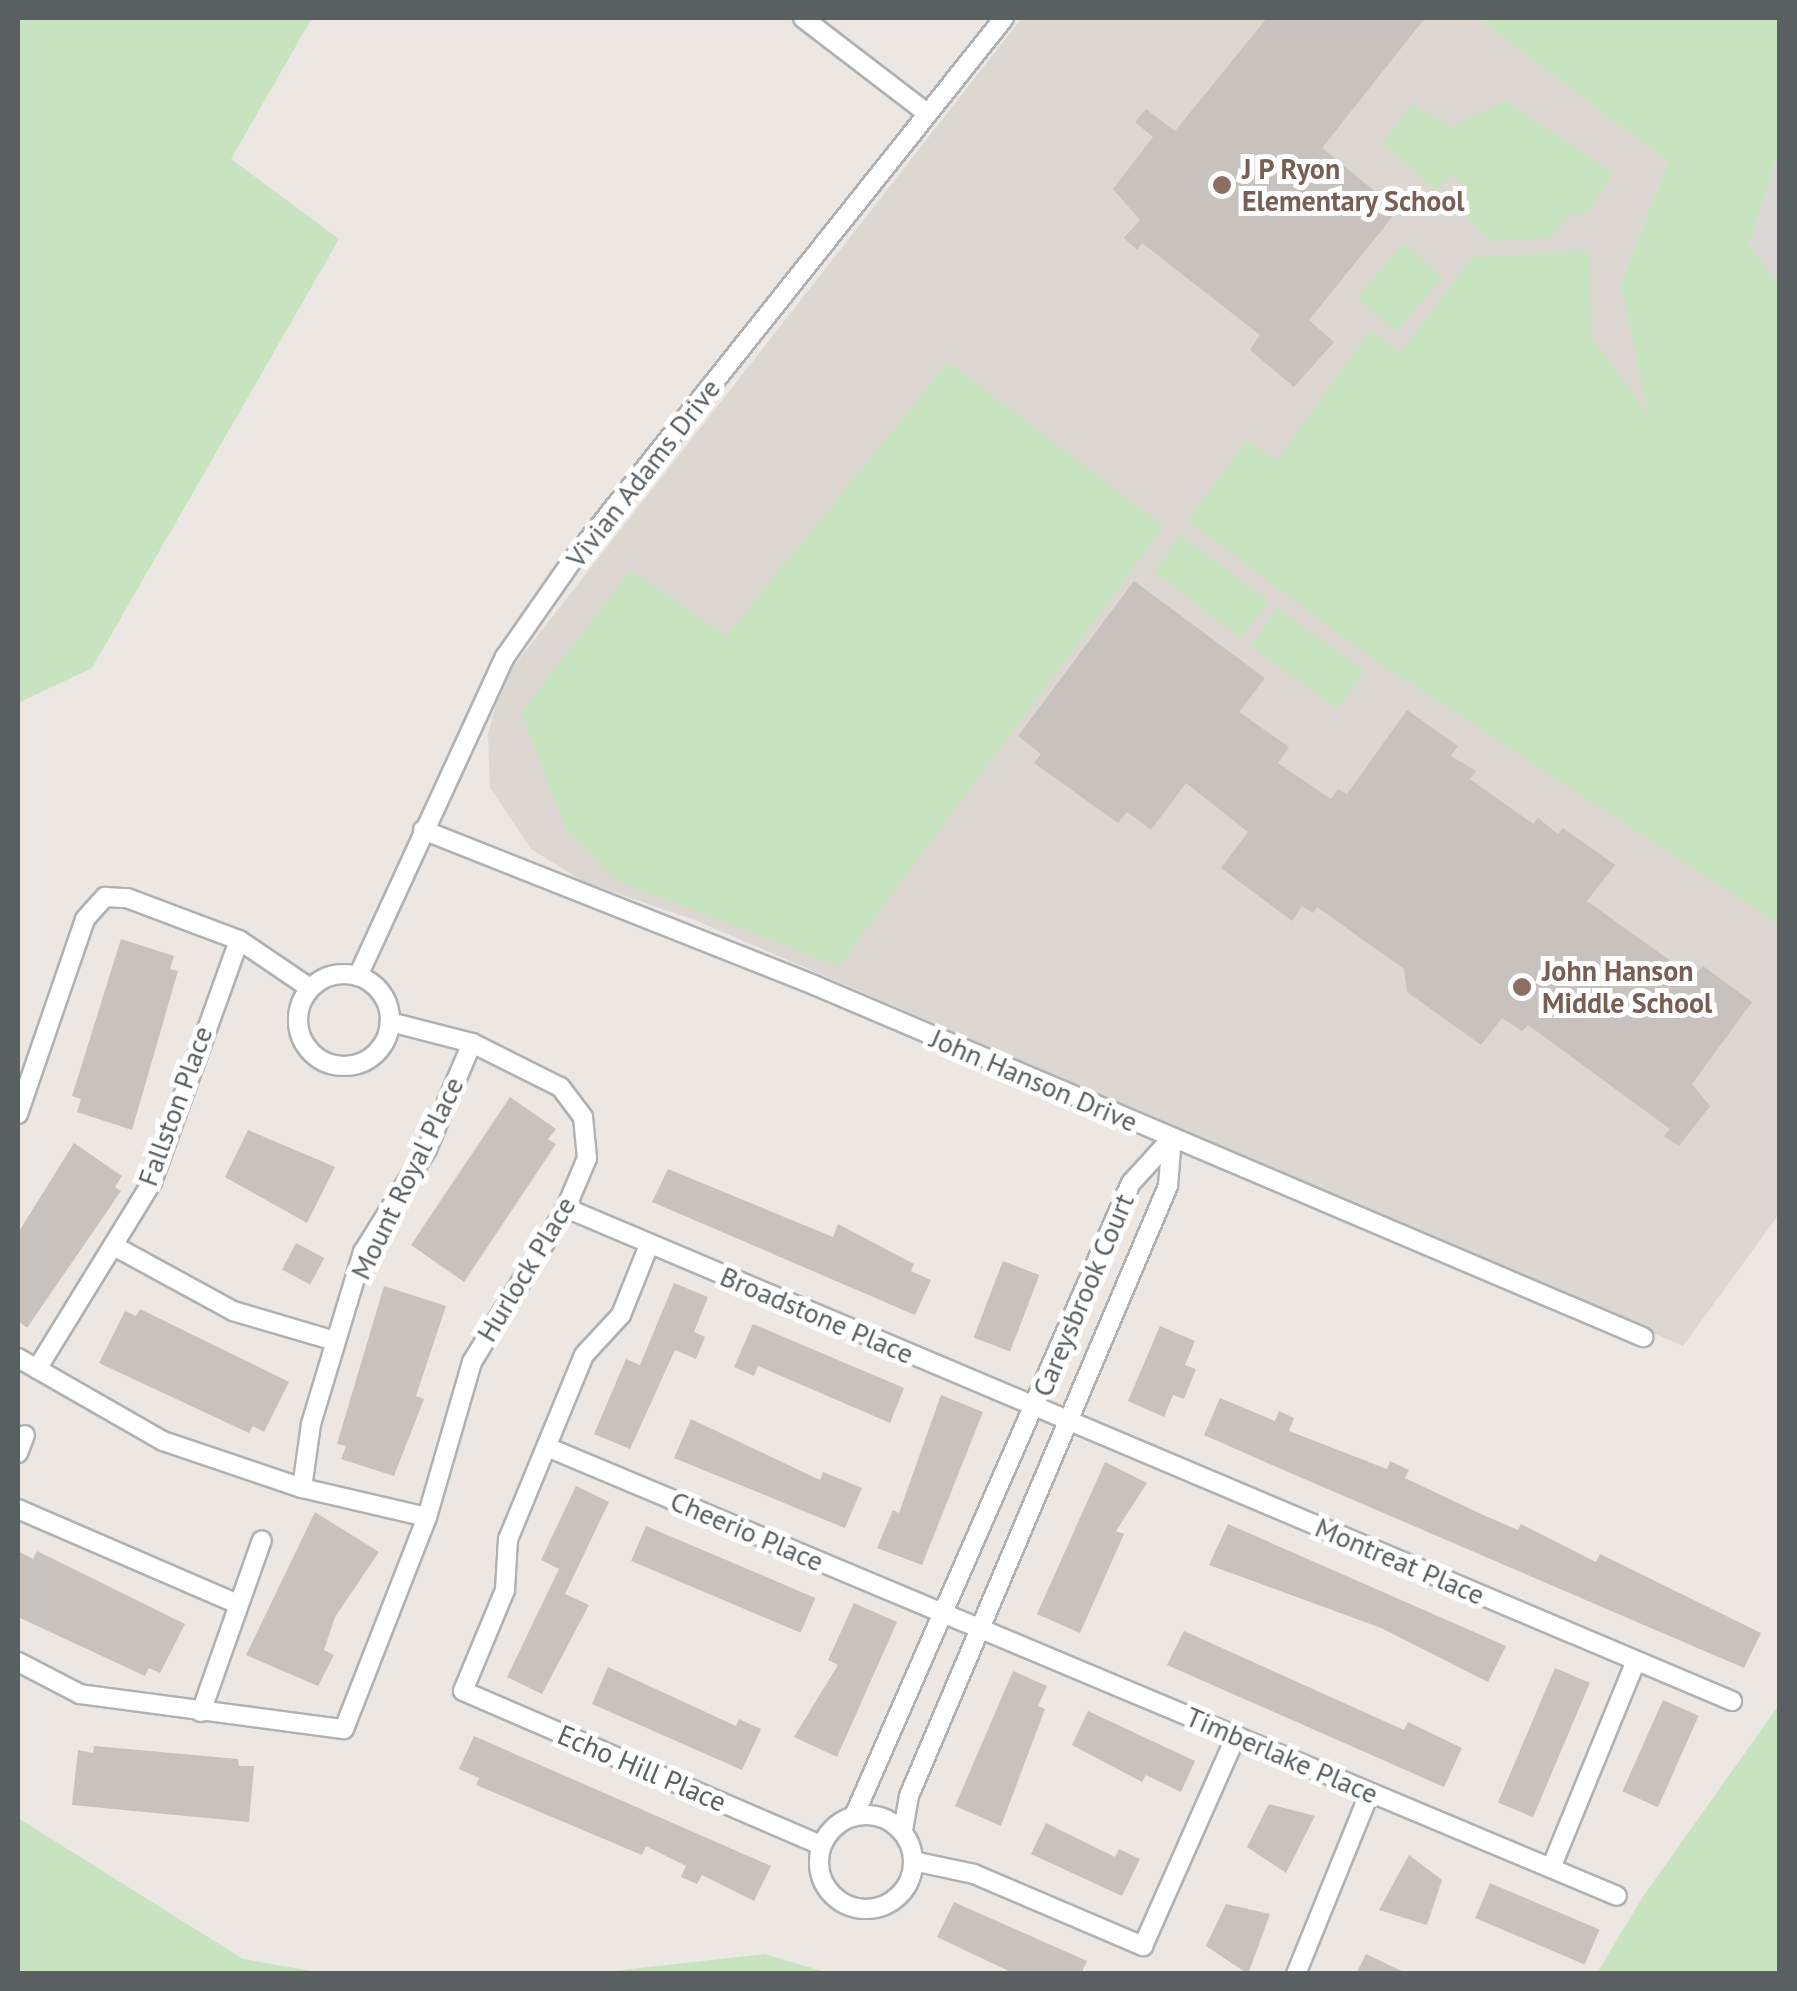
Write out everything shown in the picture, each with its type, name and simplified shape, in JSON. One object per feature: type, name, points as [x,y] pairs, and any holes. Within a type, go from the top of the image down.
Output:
[{"type":"street","points":[[803,18],[927,113]]},
{"type":"street","name":"Vivian Adams Drive","points":[[358,976],[486,690],[574,558],[1004,18]]},
{"type":"street","name":"John Hanson Drive","points":[[423,830],[1172,1138],[1643,1337]]},
{"type":"street","points":[[18,1114],[85,919],[105,897],[128,898],[239,940],[310,988]]},
{"type":"street","name":"Fallston Place","points":[[37,1369],[152,1182],[239,940]]},
{"type":"street","points":[[332,975],[358,976],[382,994],[390,1022],[368,1059],[326,1063],[299,1032],[310,988],[332,975]]},
{"type":"street","name":"Hurlock Place","points":[[201,1712],[344,1729],[428,1517],[472,1362],[566,1208],[586,1158],[582,1118],[560,1087],[530,1066],[472,1043],[390,1022]]},
{"type":"street","name":"Mount Royal Place","points":[[302,1488],[335,1341],[363,1252],[426,1149],[472,1043]]},
{"type":"street","name":"Careysbrook Court","points":[[854,1816],[947,1615],[1131,1183],[1172,1138]]},
{"type":"street","name":"Careysbrook Court","points":[[903,1830],[909,1796],[1168,1186],[1172,1138]]},
{"type":"street","name":"Broadstone Place","points":[[566,1208],[1069,1422]]},
{"type":"street","points":[[546,1447],[584,1356],[621,1315],[650,1244]]},
{"type":"street","points":[[114,1246],[234,1311],[335,1341]]},
{"type":"street","points":[[18,1358],[163,1442],[302,1488],[428,1517]]},
{"type":"street","name":"Montreat Place","points":[[1069,1422],[1732,1701]]},
{"type":"street","points":[[18,1453],[25,1435]]},
{"type":"street","name":"Cheerio Place","points":[[546,1447],[947,1615]]},
{"type":"street","name":"Echo Hill Place","points":[[546,1447],[508,1538],[506,1590],[463,1691],[821,1845]]},
{"type":"street","points":[[18,1509],[235,1603]]},
{"type":"street","points":[[18,1662],[80,1694],[201,1712],[235,1603],[262,1540]]},
{"type":"street","name":"Timberlake Place","points":[[947,1615],[1617,1896]]},
{"type":"street","points":[[1551,1868],[1636,1661]]},
{"type":"street","points":[[913,1861],[974,1874],[1144,1946],[1236,1736]]},
{"type":"street","points":[[1296,1974],[1370,1792]]},
{"type":"street","points":[[854,1816],[883,1818],[903,1830],[913,1861],[893,1898],[852,1907],[825,1886],[821,1845],[854,1816]]},
{"type":"shaded area","points":[[1022,18],[1477,18],[1668,162],[1621,283],[1779,529],[1779,1214],[1683,1346],[695,920],[584,882],[531,849],[490,788],[488,734],[502,681]]},
{"type":"shaded area","points":[[1779,151],[1779,287],[1749,245]]},
{"type":"green space","points":[[18,18],[312,18],[231,159],[339,239],[92,668],[18,703]]},
{"type":"green space","points":[[1477,18],[1779,18],[1779,151],[1749,245],[1780,287],[1779,924],[1367,655],[1187,520],[1247,440],[1276,461],[1370,330],[1401,352],[1472,257],[1590,250],[1591,337],[1648,414],[1621,283],[1668,162]]},
{"type":"green space","points":[[1506,101],[1612,173],[1589,212],[1570,214],[1550,238],[1490,241],[1455,206],[1461,182],[1452,175],[1435,190],[1382,143],[1412,104],[1450,127]]},
{"type":"green space","points":[[1403,243],[1443,276],[1397,332],[1357,298]]},
{"type":"green space","points":[[948,362],[1164,526],[839,966],[615,880],[566,829],[521,712],[631,570],[726,636]]},
{"type":"green space","points":[[1181,535],[1269,601],[1241,638],[1153,572]]},
{"type":"green space","points":[[1278,608],[1365,671],[1337,709],[1250,646]]},
{"type":"green space","points":[[1779,1705],[1779,1973],[1597,1973],[1644,1895]]},
{"type":"green space","points":[[18,1818],[243,1959],[324,1973],[18,1973]]},
{"type":"green space","points":[[764,1954],[829,1973],[596,1973]]},
{"type":"building","points":[[1267,18],[1425,18],[1322,148],[1398,210],[1309,320],[1334,342],[1294,387],[1250,350],[1260,335],[1142,243],[1137,250],[1124,238],[1140,220],[1113,189],[1153,137],[1135,122],[1146,109],[1175,131]]},
{"type":"building","points":[[1134,581],[1265,678],[1239,712],[1289,747],[1278,763],[1331,799],[1338,789],[1347,794],[1407,710],[1458,746],[1451,756],[1476,771],[1470,779],[1533,824],[1538,818],[1558,834],[1563,828],[1615,865],[1587,901],[1693,977],[1703,966],[1752,1002],[1692,1084],[1710,1106],[1679,1146],[1664,1136],[1670,1129],[1528,1025],[1522,1031],[1502,1018],[1481,1045],[1407,992],[1404,969],[1317,907],[1313,913],[1302,906],[1292,921],[1221,868],[1248,832],[1186,783],[1151,830],[1127,812],[1118,823],[1034,763],[1041,754],[1018,736]]},
{"type":"building","points":[[121,939],[174,956],[170,969],[178,971],[132,1130],[77,1112],[81,1099],[72,1096]]},
{"type":"building","points":[[510,1097],[556,1129],[548,1139],[556,1144],[464,1282],[411,1245]]},
{"type":"building","points":[[248,1130],[335,1167],[307,1223],[225,1177]]},
{"type":"building","points":[[74,1143],[122,1176],[115,1187],[121,1191],[27,1328],[18,1321],[18,1233]]},
{"type":"building","points":[[668,1169],[833,1237],[838,1224],[914,1264],[911,1271],[931,1280],[915,1315],[652,1202]]},
{"type":"building","points":[[296,1243],[324,1258],[310,1285],[282,1269]]},
{"type":"building","points":[[1003,1261],[1039,1275],[1010,1352],[974,1338]]},
{"type":"building","points":[[674,1283],[708,1297],[694,1332],[705,1337],[696,1359],[675,1350],[630,1449],[594,1434],[626,1359],[640,1365]]},
{"type":"building","points":[[384,1286],[446,1306],[416,1396],[424,1399],[394,1476],[341,1459],[346,1446],[337,1444]]},
{"type":"building","points":[[140,1309],[289,1382],[264,1432],[253,1426],[249,1433],[99,1363],[125,1311],[136,1316]]},
{"type":"building","points":[[753,1324],[904,1388],[890,1423],[758,1366],[754,1376],[734,1367]]},
{"type":"building","points":[[1160,1326],[1195,1341],[1185,1365],[1196,1369],[1184,1399],[1173,1395],[1164,1417],[1128,1401]]},
{"type":"building","points":[[941,1395],[983,1412],[922,1565],[877,1548],[893,1510],[899,1513]]},
{"type":"building","points":[[1220,1398],[1275,1421],[1279,1411],[1294,1418],[1289,1431],[1387,1469],[1390,1461],[1409,1470],[1405,1478],[1481,1514],[1518,1530],[1521,1524],[1596,1562],[1600,1554],[1761,1633],[1744,1668],[1295,1475],[1204,1435]]},
{"type":"building","points":[[691,1419],[820,1480],[823,1472],[862,1488],[845,1528],[674,1458]]},
{"type":"building","points":[[1105,1462],[1147,1483],[1116,1531],[1124,1534],[1080,1633],[1037,1614]]},
{"type":"building","points":[[576,1486],[609,1502],[565,1594],[589,1605],[542,1694],[507,1677],[559,1569],[541,1560]]},
{"type":"building","points":[[315,1512],[379,1552],[335,1617],[324,1650],[334,1655],[318,1686],[246,1655]]},
{"type":"building","points":[[1228,1524],[1506,1646],[1488,1682],[1381,1628],[1209,1565]]},
{"type":"building","points":[[646,1526],[815,1598],[801,1633],[631,1561]]},
{"type":"building","points":[[18,1551],[33,1559],[37,1551],[185,1624],[160,1673],[149,1668],[145,1676],[18,1617]]},
{"type":"building","points":[[854,1603],[897,1622],[837,1757],[794,1737],[838,1665],[828,1660]]},
{"type":"building","points":[[1184,1631],[1404,1730],[1408,1722],[1462,1748],[1444,1787],[1167,1665]]},
{"type":"building","points":[[608,1667],[736,1726],[739,1719],[761,1729],[742,1770],[592,1704]]},
{"type":"building","points":[[1555,1668],[1590,1683],[1533,1817],[1498,1802]]},
{"type":"building","points":[[1013,1671],[1047,1686],[1038,1706],[1045,1709],[1001,1826],[955,1806]]},
{"type":"building","points":[[1663,1700],[1699,1716],[1658,1807],[1622,1791]]},
{"type":"building","points":[[1088,1711],[1195,1761],[1181,1792],[1146,1775],[1142,1782],[1072,1745]]},
{"type":"building","points":[[474,1736],[771,1866],[754,1901],[702,1875],[697,1884],[681,1877],[686,1866],[646,1846],[642,1855],[476,1785],[479,1778],[459,1769]]},
{"type":"building","points":[[94,1746],[238,1759],[239,1766],[254,1766],[249,1822],[72,1805],[78,1750],[93,1753]]},
{"type":"building","points":[[1269,1804],[1315,1816],[1286,1873],[1247,1847]]},
{"type":"building","points":[[1046,1823],[1115,1857],[1119,1849],[1140,1859],[1122,1896],[1031,1854]]},
{"type":"building","points":[[1409,1855],[1442,1880],[1427,1925],[1379,1910]]},
{"type":"building","points":[[1490,1883],[1600,1929],[1585,1964],[1475,1918]]},
{"type":"building","points":[[954,1902],[1087,1961],[1081,1974],[1015,1974],[937,1937]]},
{"type":"building","points":[[1226,1904],[1270,1914],[1248,1974],[1206,1946]]},
{"type":"building","points":[[1366,1954],[1408,1974],[1356,1974]]},
{"type":"place","name":"J P Ryon Elementary School","points":[[1222,185]]},
{"type":"place","name":"John Hanson Middle School","points":[[1522,987]]}]
